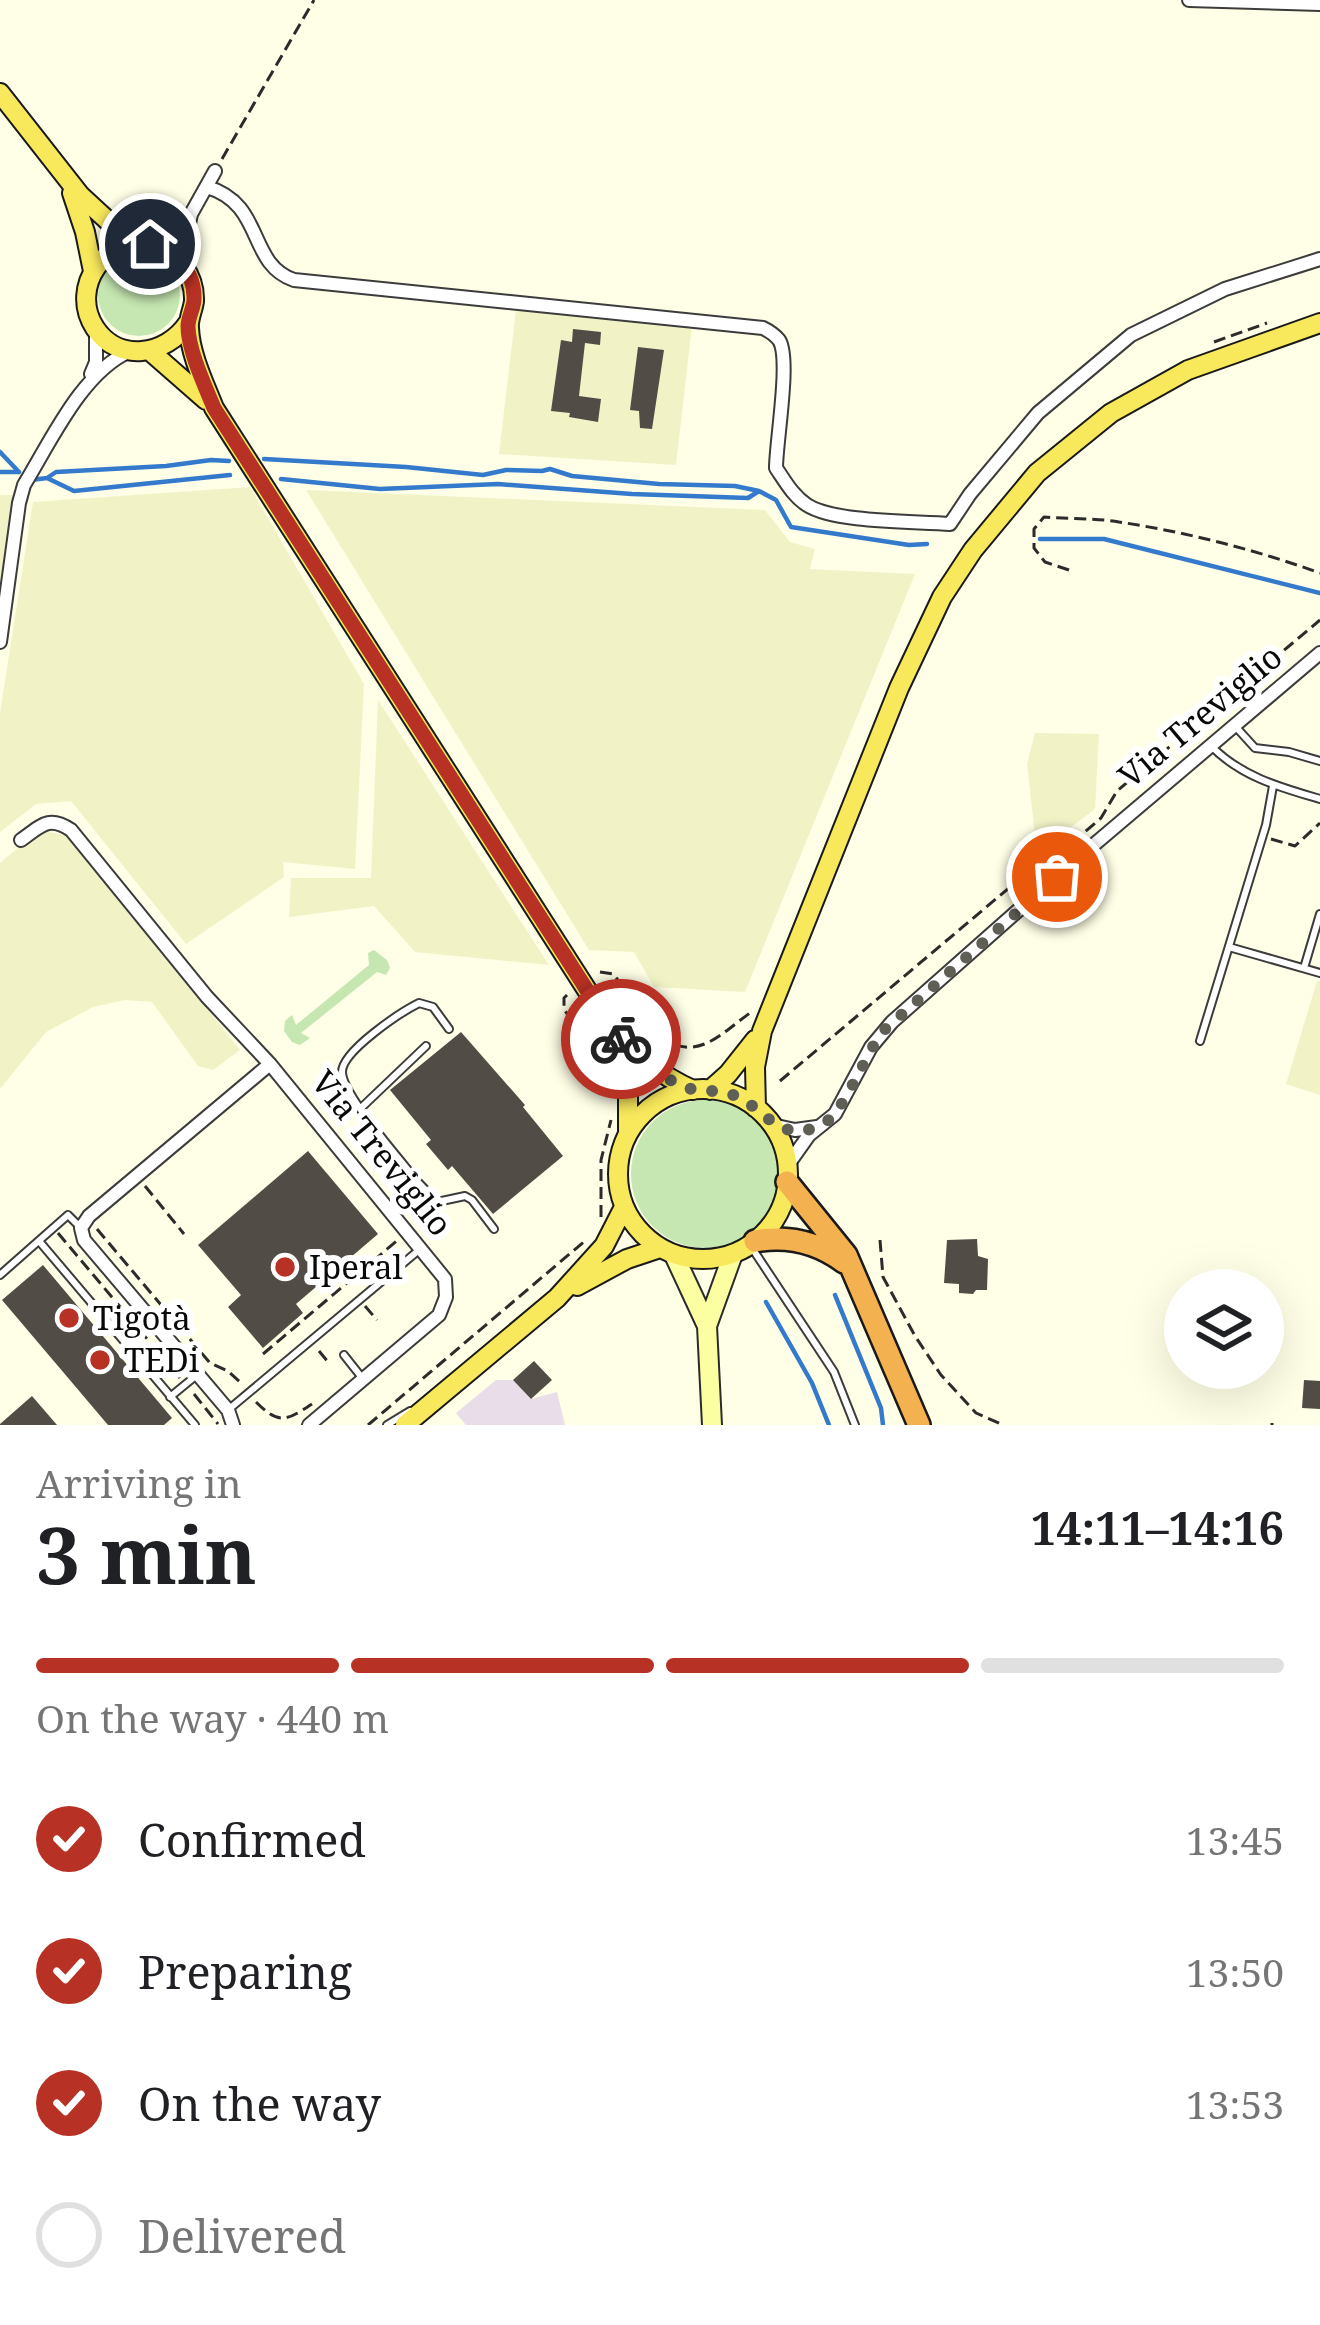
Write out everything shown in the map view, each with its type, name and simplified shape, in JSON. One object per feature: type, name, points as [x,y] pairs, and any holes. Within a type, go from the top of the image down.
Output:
[{"type":"highway","points":[[787,1174],[840,1246],[920,1420]]},
{"type":"highway","points":[[746,1247],[780,1238],[805,1242],[831,1253],[853,1271]]},
{"type":"main road","points":[[0,92],[64,178],[96,212],[142,244],[165,250],[181,262],[193,288],[188,323],[176,338],[140,351]]},
{"type":"main road","points":[[64,178],[80,213],[93,271],[86,301],[96,330],[111,344],[140,351],[179,374],[214,408]]},
{"type":"main road","points":[[93,271],[114,250],[142,244]]},
{"type":"main road","points":[[188,323],[214,408],[610,1026],[670,1080],[729,1094],[756,1108],[772,1125],[782,1145],[787,1174],[777,1215],[746,1247],[707,1326]]},
{"type":"main road","points":[[756,1108],[755,1067],[762,1031],[908,669],[942,598],[973,550],[1037,473],[1112,412],[1188,370],[1314,325]]},
{"type":"main road","points":[[610,1026],[630,1105],[618,1168],[624,1208],[641,1233],[667,1251],[707,1326],[712,1425]]},
{"type":"main road","points":[[627,1136],[659,1101],[701,1090],[737,1064],[762,1031]]},
{"type":"main road","points":[[405,1425],[424,1418],[440,1396],[557,1298],[604,1246],[624,1208]]},
{"type":"main road","points":[[557,1298],[627,1259],[667,1251],[710,1259],[746,1247]]},
{"type":"street","points":[[1189,0],[1320,4]]},
{"type":"street","points":[[181,262],[191,214],[215,170]]},
{"type":"street","points":[[207,187],[222,191],[240,206],[270,265],[294,280],[763,328],[778,337],[783,350],[776,468],[793,493],[809,507],[839,515],[950,524],[1037,413],[1131,334],[1225,289],[1320,259]]},
{"type":"street","points":[[142,244],[191,214]]},
{"type":"street","points":[[0,642],[24,484],[89,380],[96,362],[96,330]]},
{"type":"street","points":[[89,380],[114,358],[140,351]]},
{"type":"street","name":"Via Treviglio","points":[[787,1174],[800,1144],[835,1114],[871,1047],[892,1022],[1320,653]]},
{"type":"street","name":"Via Treviglio","points":[[21,840],[48,822],[71,830],[445,1279],[444,1305],[429,1324],[309,1425]]},
{"type":"street","points":[[233,1425],[228,1410],[84,1240],[89,1216],[270,1064]]},
{"type":"street","points":[[772,1125],[795,1130],[818,1126]]},
{"type":"lane","points":[[1234,726],[1264,752],[1289,752],[1320,761]]},
{"type":"lane","points":[[1211,746],[1226,760],[1274,786],[1320,799]]},
{"type":"lane","points":[[1200,1041],[1274,786]]},
{"type":"lane","points":[[1304,968],[1320,914]]},
{"type":"lane","points":[[1228,947],[1320,973]]},
{"type":"lane","points":[[449,1028],[433,1007],[419,1003],[354,1051],[344,1063],[343,1078],[361,1108],[437,1202],[465,1196],[494,1229]]},
{"type":"lane","points":[[361,1108],[426,1046]]},
{"type":"lane","points":[[388,1207],[418,1182]]},
{"type":"lane","points":[[0,1275],[68,1215],[88,1227]]},
{"type":"lane","points":[[39,1240],[195,1425]]},
{"type":"lane","points":[[228,1410],[415,1247]]},
{"type":"lane","points":[[746,1247],[834,1372],[855,1425]]},
{"type":"lane","points":[[344,1355],[363,1379]]},
{"type":"lane","points":[[170,1397],[198,1374]]},
{"type":"lane","points":[[387,1425],[440,1396]]},
{"type":"path","points":[[215,170],[314,0]]},
{"type":"path","points":[[1203,347],[1271,322]]},
{"type":"path","points":[[1069,570],[1045,562],[1034,548],[1034,529],[1045,517],[1114,520],[1180,533],[1320,573]]},
{"type":"path","points":[[780,1081],[1035,866],[1052,860],[1101,818],[1117,791],[1320,620]]},
{"type":"path","points":[[1262,836],[1295,846],[1320,823]]},
{"type":"path","points":[[600,972],[613,974],[668,1042],[680,1048],[703,1046],[752,1011]]},
{"type":"path","points":[[567,995],[564,1009],[606,1076],[612,1104]]},
{"type":"path","points":[[599,1225],[601,1160],[612,1117]]},
{"type":"path","points":[[137,1175],[184,1234]]},
{"type":"path","points":[[88,1227],[210,1363],[242,1384]]},
{"type":"path","points":[[53,1228],[219,1425]]},
{"type":"path","points":[[368,1425],[593,1234]]},
{"type":"path","points":[[263,1354],[401,1238],[415,1247]]},
{"type":"path","points":[[880,1240],[883,1277],[940,1375],[976,1413],[1003,1425]]},
{"type":"path","points":[[347,1284],[354,1293]]},
{"type":"path","points":[[364,1305],[377,1320]]},
{"type":"path","points":[[298,1325],[306,1335]]},
{"type":"path","points":[[314,1345],[328,1362]]},
{"type":"path","points":[[252,1398],[268,1415],[283,1420],[312,1403]]},
{"type":"shaded area","points":[[496,1380],[513,1380],[531,1399],[557,1392],[565,1425],[466,1425],[456,1413]]},
{"type":"green space","points":[[139,254],[168,266],[180,295],[168,324],[139,336],[110,324],[98,295],[110,266]]},
{"type":"green space","points":[[516,310],[692,326],[676,465],[499,454]]},
{"type":"green space","points":[[250,487],[364,684],[355,869],[283,862],[284,877],[186,944],[71,801],[36,804],[0,832],[0,713],[33,502]]},
{"type":"green space","points":[[306,490],[765,510],[790,542],[815,549],[810,569],[915,574],[745,992],[654,987],[634,952],[589,950]]},
{"type":"green space","points":[[0,495],[13,495],[0,584]]},
{"type":"green space","points":[[378,700],[549,965],[415,952],[374,906],[289,917],[291,878],[371,878]]},
{"type":"green space","points":[[1035,733],[1099,734],[1095,809],[1037,853],[1027,764]]},
{"type":"green space","points":[[49,832],[76,843],[240,1050],[213,1070],[198,1066],[152,1002],[125,1000],[93,1007],[46,1032],[0,1089],[0,863],[32,836]]},
{"type":"green space","points":[[374,950],[387,960],[386,975],[377,972],[301,1033],[310,1038],[300,1045],[292,1042],[284,1031],[285,1021],[292,1015],[296,1025],[369,965],[368,953]]},
{"type":"green space","points":[[1320,981],[1320,1095],[1286,1084]]},
{"type":"green space","points":[[705,1100],[733,1106],[757,1122],[773,1146],[779,1174],[773,1202],[757,1226],[733,1242],[705,1248],[677,1242],[653,1226],[637,1202],[631,1174],[637,1146],[653,1122],[677,1106]]},
{"type":"building","points":[[573,329],[601,332],[600,345],[585,343],[579,396],[601,399],[598,422],[551,411],[561,340],[572,342]]},
{"type":"building","points":[[638,347],[664,350],[652,429],[640,428],[639,411],[630,410]]},
{"type":"building","points":[[461,1032],[563,1156],[493,1214],[426,1144],[431,1140],[390,1090]]},
{"type":"building","points":[[308,1151],[378,1234],[296,1304],[303,1313],[263,1348],[228,1307],[241,1295],[198,1245]]},
{"type":"building","points":[[977,1239],[978,1256],[988,1259],[987,1290],[959,1293],[959,1284],[944,1283],[947,1240]]},
{"type":"building","points":[[43,1265],[172,1418],[164,1425],[108,1425],[2,1300]]},
{"type":"building","points":[[534,1361],[552,1380],[531,1399],[513,1380]]},
{"type":"building","points":[[1304,1380],[1320,1381],[1320,1409],[1302,1408]]},
{"type":"building","points":[[32,1396],[57,1425],[0,1425],[0,1424]]},
{"type":"waterway","points":[[0,452],[19,472]]},
{"type":"waterway","points":[[264,459],[483,475],[550,469],[572,476],[759,491]]},
{"type":"waterway","points":[[47,478],[56,472],[229,461]]},
{"type":"waterway","points":[[0,472],[19,472]]},
{"type":"waterway","points":[[31,480],[47,478],[74,491],[230,475]]},
{"type":"waterway","points":[[281,479],[380,489],[498,484],[748,498],[759,491],[776,500],[791,527],[927,544]]},
{"type":"waterway","points":[[1040,539],[1104,539],[1320,593]]},
{"type":"waterway","points":[[835,1295],[881,1408],[883,1425]]},
{"type":"waterway","points":[[766,1302],[812,1383],[829,1425]]},
{"type":"way so far","points":[[621,1039],[670,1080],[693,1090],[739,1097],[772,1125],[795,1130],[818,1126],[841,1106],[882,1032],[1057,877]]},
{"type":"place","name":"Iperal","points":[[285,1267]]},
{"type":"place","name":"Tigotà","points":[[69,1318]]},
{"type":"place","name":"TEDi","points":[[100,1360]]},
{"type":"route","points":[[150,244],[174,255],[191,279],[194,306],[188,323],[214,408],[621,1039]]}]
